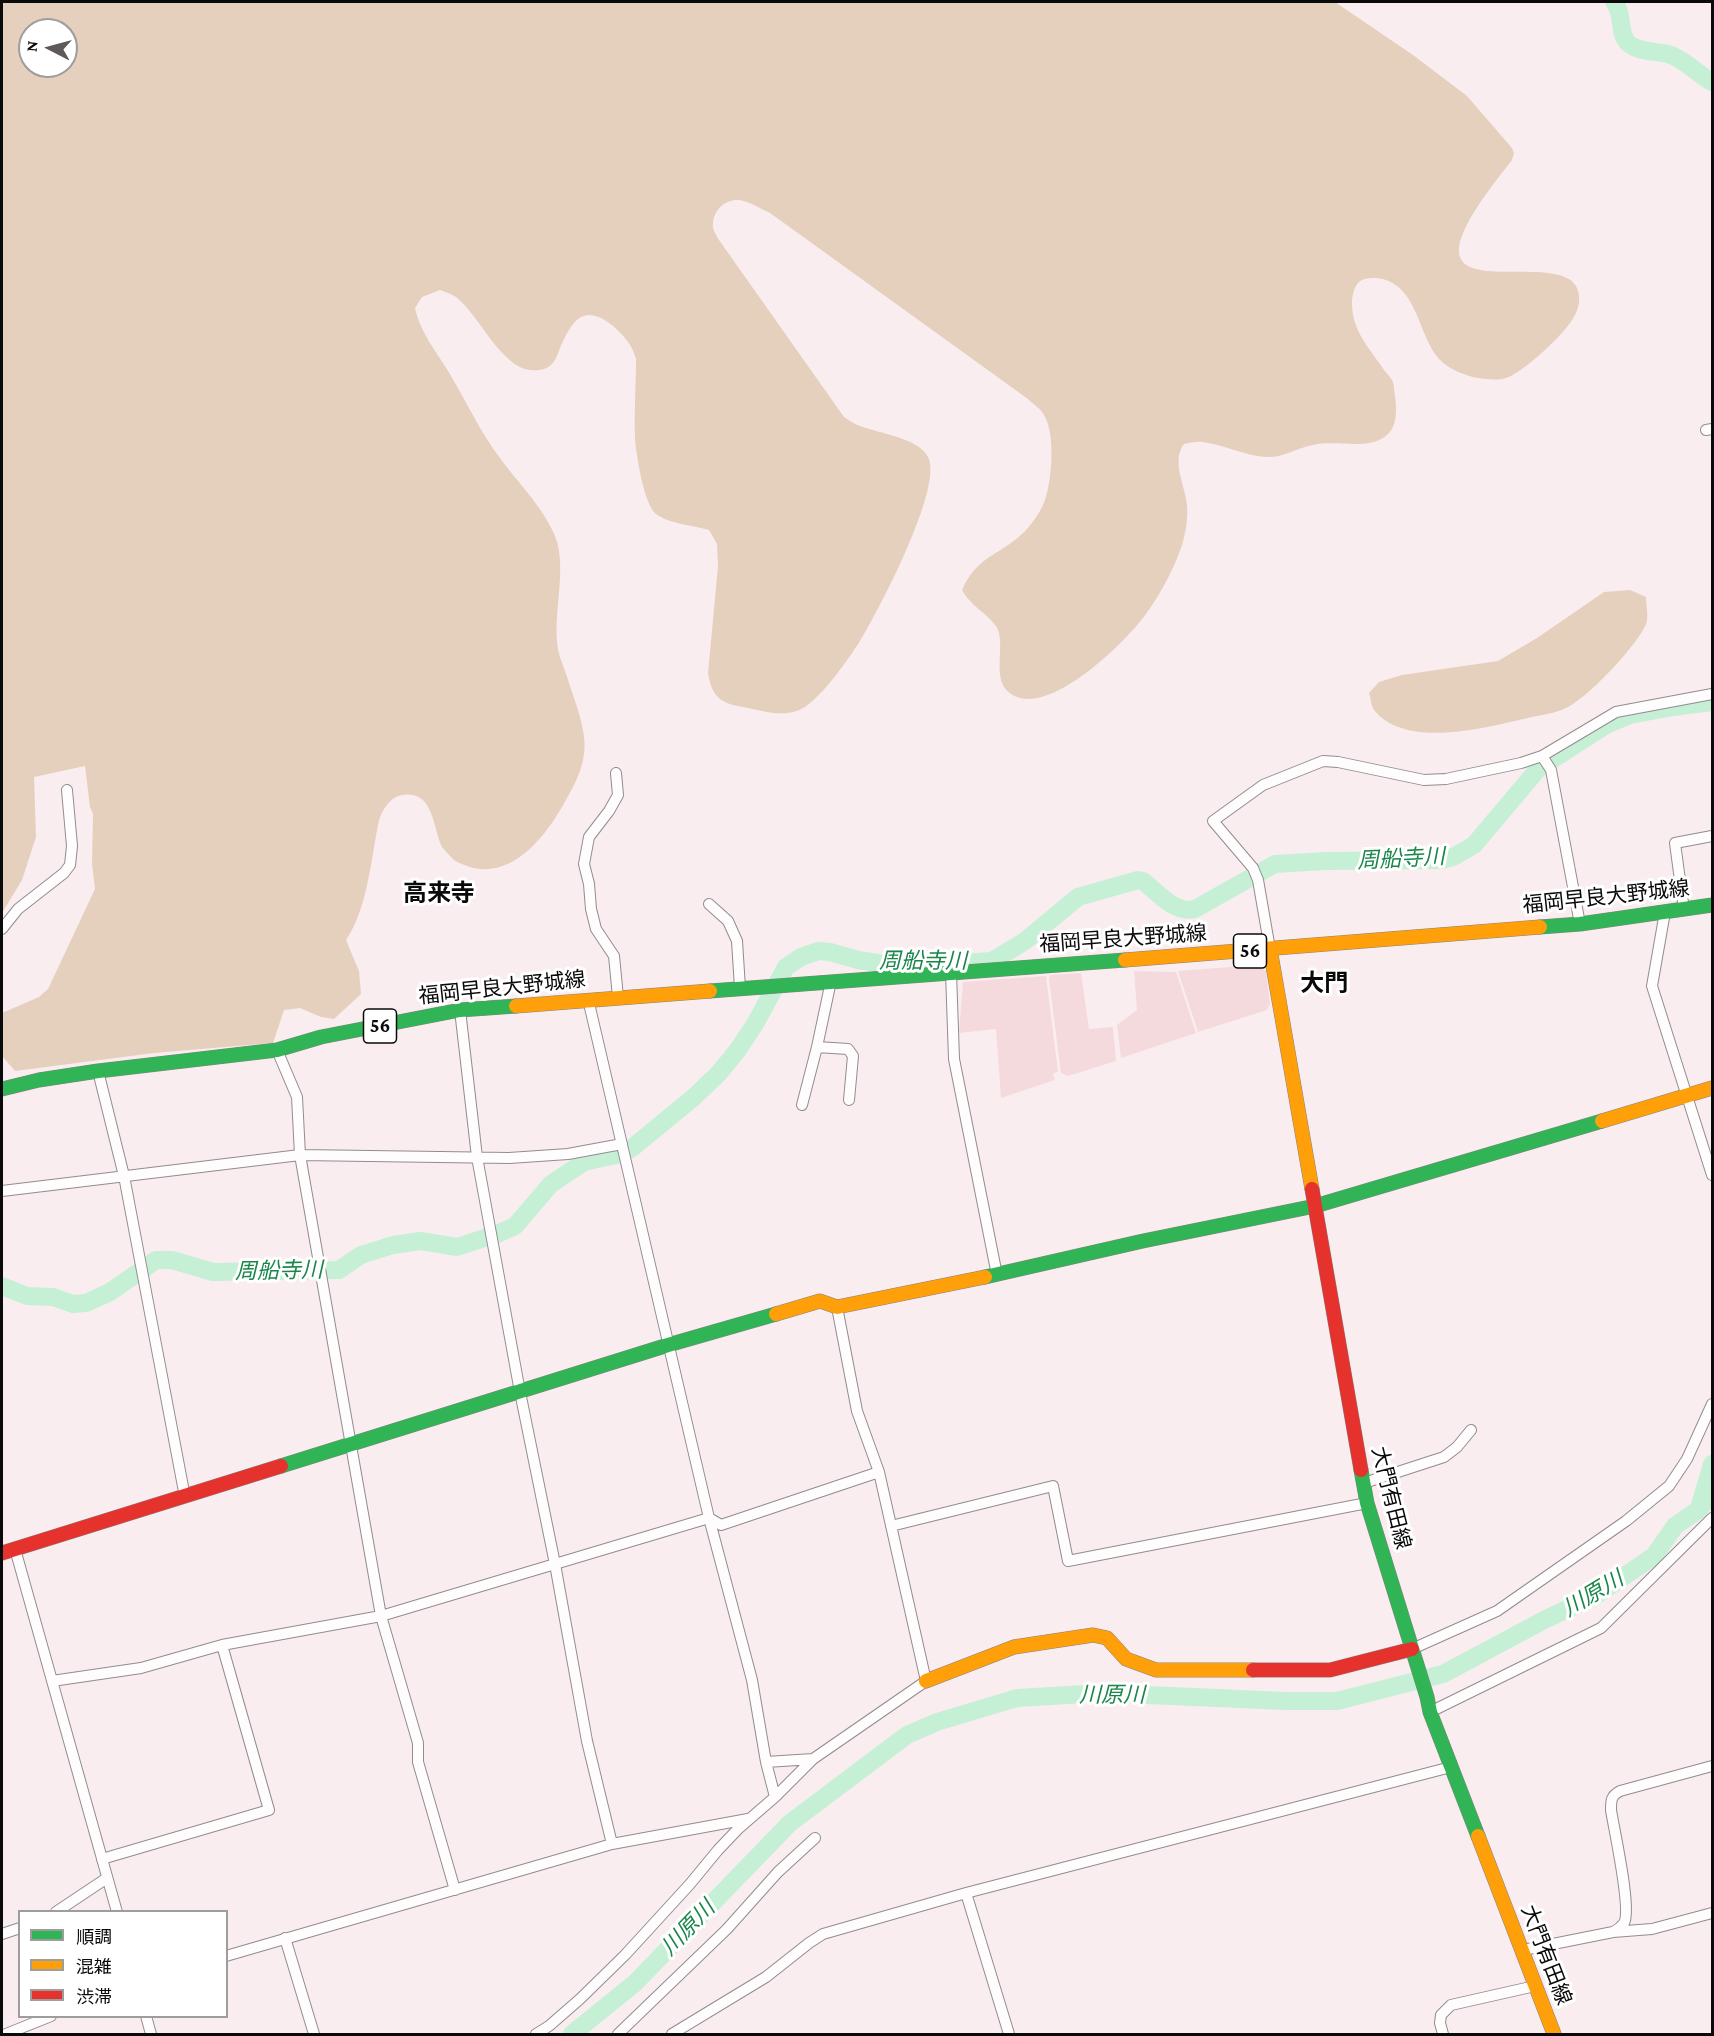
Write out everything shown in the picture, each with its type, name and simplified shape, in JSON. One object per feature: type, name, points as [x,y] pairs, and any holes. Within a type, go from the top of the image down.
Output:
[{"type":"main road","name":"福岡早良大野城線","points":[[2,1089],[39,1080],[98,1071],[277,1050],[321,1037],[460,1010],[1580,924],[1713,905]]},
{"type":"main road","name":"大門有田線","points":[[1270,949],[1367,1503],[1430,1712],[1554,2034]]},
{"type":"main road","points":[[2,1553],[668,1345],[820,1301],[837,1308],[997,1275],[1143,1240],[1315,1206],[1713,1088]]},
{"type":"main road","points":[[926,1681],[1014,1647],[1093,1635],[1107,1638],[1126,1659],[1156,1670],[1330,1670],[1414,1656]]},
{"type":"street","points":[[1270,949],[1258,880],[1253,868],[1213,821],[1263,786],[1323,761],[1424,780],[1446,779],[1521,763],[1542,756],[1616,712],[1713,694]]},
{"type":"street","points":[[1542,756],[1551,770],[1580,924]]},
{"type":"street","points":[[616,773],[618,795],[589,837],[584,864],[596,929],[614,956],[618,997]]},
{"type":"street","points":[[2,929],[18,909],[64,873],[70,865],[72,846],[68,790]]},
{"type":"street","points":[[1684,910],[1675,843],[1713,836]]},
{"type":"street","points":[[709,904],[728,921],[736,941],[740,988]]},
{"type":"street","points":[[1665,912],[1652,986],[1713,1174]]},
{"type":"street","points":[[951,972],[954,1059],[997,1275]]},
{"type":"street","points":[[802,1105],[818,1047],[831,981]]},
{"type":"street","points":[[588,999],[709,1518],[752,1680],[766,1762],[775,1797]]},
{"type":"street","points":[[460,1010],[477,1157],[491,1237],[587,1741],[612,1844]]},
{"type":"street","points":[[818,1047],[848,1049],[853,1056],[849,1100]]},
{"type":"street","points":[[277,1050],[297,1097],[300,1155],[381,1616],[418,1743],[418,1762],[455,1890]]},
{"type":"street","points":[[98,1071],[124,1176],[185,1497]]},
{"type":"street","points":[[2,1191],[300,1155],[509,1158],[568,1154],[622,1144]]},
{"type":"street","points":[[536,2034],[549,2026],[580,1999],[625,1955],[718,1850],[813,1760],[926,1681],[879,1472],[857,1412],[837,1308]]},
{"type":"street","points":[[1414,1656],[1497,1611],[1626,1521],[1669,1486],[1687,1459],[1713,1404]]},
{"type":"street","points":[[1364,1483],[1444,1457],[1457,1447],[1471,1430]]},
{"type":"street","points":[[52,1682],[141,1668],[222,1645],[381,1616],[709,1518],[721,1525],[879,1472]]},
{"type":"street","points":[[891,1526],[1053,1486],[1068,1561],[1367,1503]]},
{"type":"street","points":[[1430,1712],[1601,1628],[1713,1518]]},
{"type":"street","points":[[15,1549],[117,1910]]},
{"type":"street","points":[[102,1859],[269,1810],[222,1645]]},
{"type":"street","points":[[766,1762],[813,1760]]},
{"type":"street","points":[[1613,1932],[1625,1921],[1626,1907],[1611,1810],[1611,1799],[1614,1794],[1713,1766]]},
{"type":"street","points":[[672,2034],[766,1977],[823,1934],[966,1893],[1451,1767]]},
{"type":"street","points":[[228,1955],[612,1844],[749,1819]]},
{"type":"street","points":[[623,2033],[727,1929],[778,1872],[815,1838]]},
{"type":"street","points":[[58,1910],[107,1878]]},
{"type":"street","points":[[966,1893],[1009,2034]]},
{"type":"street","points":[[1523,1950],[1613,1932],[1652,1929],[1713,1913]]},
{"type":"street","points":[[2,1934],[18,1929]]},
{"type":"street","points":[[285,1938],[314,2034]]},
{"type":"street","points":[[1443,2034],[1440,2023],[1441,2015],[1452,2005],[1535,1986]]},
{"type":"street","points":[[6,2034],[46,2018]]},
{"type":"street","points":[[147,2018],[151,2034]]},
{"type":"shaded area","points":[[2,2],[1335,2],[1413,55],[1467,96],[1512,148],[1514,153],[1512,160],[1477,207],[1463,235],[1459,247],[1460,257],[1467,266],[1498,272],[1554,274],[1568,279],[1577,288],[1579,295],[1578,309],[1571,322],[1544,351],[1514,375],[1502,379],[1490,379],[1460,373],[1440,360],[1432,349],[1409,299],[1400,289],[1390,282],[1376,278],[1361,281],[1354,291],[1352,310],[1365,343],[1393,382],[1396,412],[1390,432],[1385,437],[1369,443],[1320,444],[1273,457],[1251,455],[1203,442],[1184,444],[1180,451],[1179,465],[1187,505],[1186,530],[1175,563],[1157,598],[1122,642],[1085,674],[1045,696],[1027,699],[1011,694],[1005,688],[1000,673],[998,630],[962,590],[974,570],[1025,531],[1043,505],[1049,485],[1051,460],[1050,434],[1044,415],[1028,399],[770,213],[743,201],[734,200],[725,203],[718,209],[714,218],[713,227],[717,236],[844,417],[858,425],[916,445],[928,457],[930,472],[927,494],[907,549],[860,641],[820,694],[805,707],[790,713],[766,712],[728,703],[718,697],[712,688],[708,673],[718,566],[717,544],[709,530],[661,517],[656,514],[648,501],[639,467],[635,438],[636,359],[624,337],[603,319],[586,315],[574,323],[569,330],[552,364],[542,370],[530,370],[519,367],[509,360],[456,297],[440,290],[422,297],[415,308],[426,335],[487,438],[550,525],[559,549],[558,649],[584,733],[585,746],[579,773],[572,789],[554,820],[535,844],[511,863],[497,868],[482,869],[457,862],[442,847],[431,812],[420,798],[413,795],[402,795],[391,801],[379,820],[364,898],[346,940],[359,971],[361,994],[334,1019],[321,1017],[300,1008],[284,1010],[273,1043],[154,1053],[15,1071],[2,1056],[2,1013],[39,997],[48,989],[95,889],[92,864],[93,814],[90,807],[85,766],[34,777],[36,837],[22,880],[2,913]]},
{"type":"shaded area","points":[[1630,590],[1646,597],[1647,621],[1641,634],[1597,684],[1564,709],[1484,728],[1443,733],[1404,729],[1387,722],[1373,708],[1369,693],[1379,682],[1402,675],[1498,661],[1537,638],[1604,592]]},
{"type":"shaded area","points":[[1256,965],[1266,971],[1270,1004],[1267,1010],[1198,1032],[1178,971]]},
{"type":"shaded area","points":[[1134,971],[1176,972],[1196,1033],[1121,1058],[1117,1025],[1137,1010]]},
{"type":"shaded area","points":[[1081,973],[1089,1029],[1113,1027],[1116,1061],[1068,1076],[1061,1073],[1049,979],[1050,975]]},
{"type":"shaded area","points":[[1046,976],[1058,1071],[1053,1074],[1055,1080],[1001,1098],[996,1029],[959,1033],[963,982]]},
{"type":"waterway","name":"周船寺川","points":[[1614,2],[1627,42],[1640,49],[1674,56],[1712,82]]},
{"type":"waterway","name":"周船寺川","points":[[2,1286],[27,1296],[53,1297],[73,1304],[86,1303],[110,1292],[156,1260],[172,1260],[213,1272],[339,1270],[361,1255],[393,1245],[421,1241],[457,1247],[497,1234],[515,1226],[551,1184],[584,1162],[620,1154],[632,1148],[694,1097],[719,1073],[737,1051],[755,1024],[786,967],[801,957],[818,951],[884,964],[931,965],[992,961],[1025,941],[1078,897],[1138,880],[1143,881],[1174,906],[1188,910],[1195,909],[1275,864],[1441,860],[1453,857],[1474,845],[1538,769],[1606,725],[1630,715],[1712,702]]},
{"type":"waterway","points":[[1700,1505],[1712,1464]]},
{"type":"waterway","name":"川原川","points":[[572,2034],[635,1983],[790,1823],[907,1735],[937,1722],[1017,1698],[1101,1693],[1337,1701],[1443,1674],[1546,1619],[1595,1596],[1654,1556],[1675,1526],[1698,1510],[1712,1495]]},
{"type":"traffic: fast","points":[[1540,927],[1580,924],[1712,905]]},
{"type":"traffic: fast","points":[[710,991],[1125,960]]},
{"type":"traffic: fast","points":[[2,1089],[39,1080],[98,1071],[277,1050],[321,1037],[460,1010],[516,1006]]},
{"type":"traffic: fast","points":[[985,1277],[1143,1241],[1315,1206],[1602,1121]]},
{"type":"traffic: fast","points":[[281,1466],[668,1345],[776,1314]]},
{"type":"traffic: fast","points":[[1361,1470],[1367,1503],[1430,1712],[1478,1836]]},
{"type":"traffic: slow","points":[[1125,960],[1540,927]]},
{"type":"traffic: slow","points":[[1270,949],[1312,1189]]},
{"type":"traffic: slow","points":[[516,1006],[710,991]]},
{"type":"traffic: slow","points":[[1602,1121],[1712,1088]]},
{"type":"traffic: slow","points":[[776,1314],[820,1301],[837,1307],[985,1277]]},
{"type":"traffic: slow","points":[[926,1681],[1014,1647],[1093,1635],[1107,1638],[1126,1659],[1156,1670],[1253,1670]]},
{"type":"traffic: slow","points":[[1478,1836],[1554,2034]]},
{"type":"traffic: jam","points":[[1312,1189],[1361,1470]]},
{"type":"traffic: jam","points":[[2,1553],[281,1466]]},
{"type":"traffic: jam","points":[[1253,1670],[1330,1670],[1412,1649]]},
{"type":"district","name":"高来寺","points":[[439,894]]},
{"type":"district","name":"大門","points":[[1324,984]]}]
